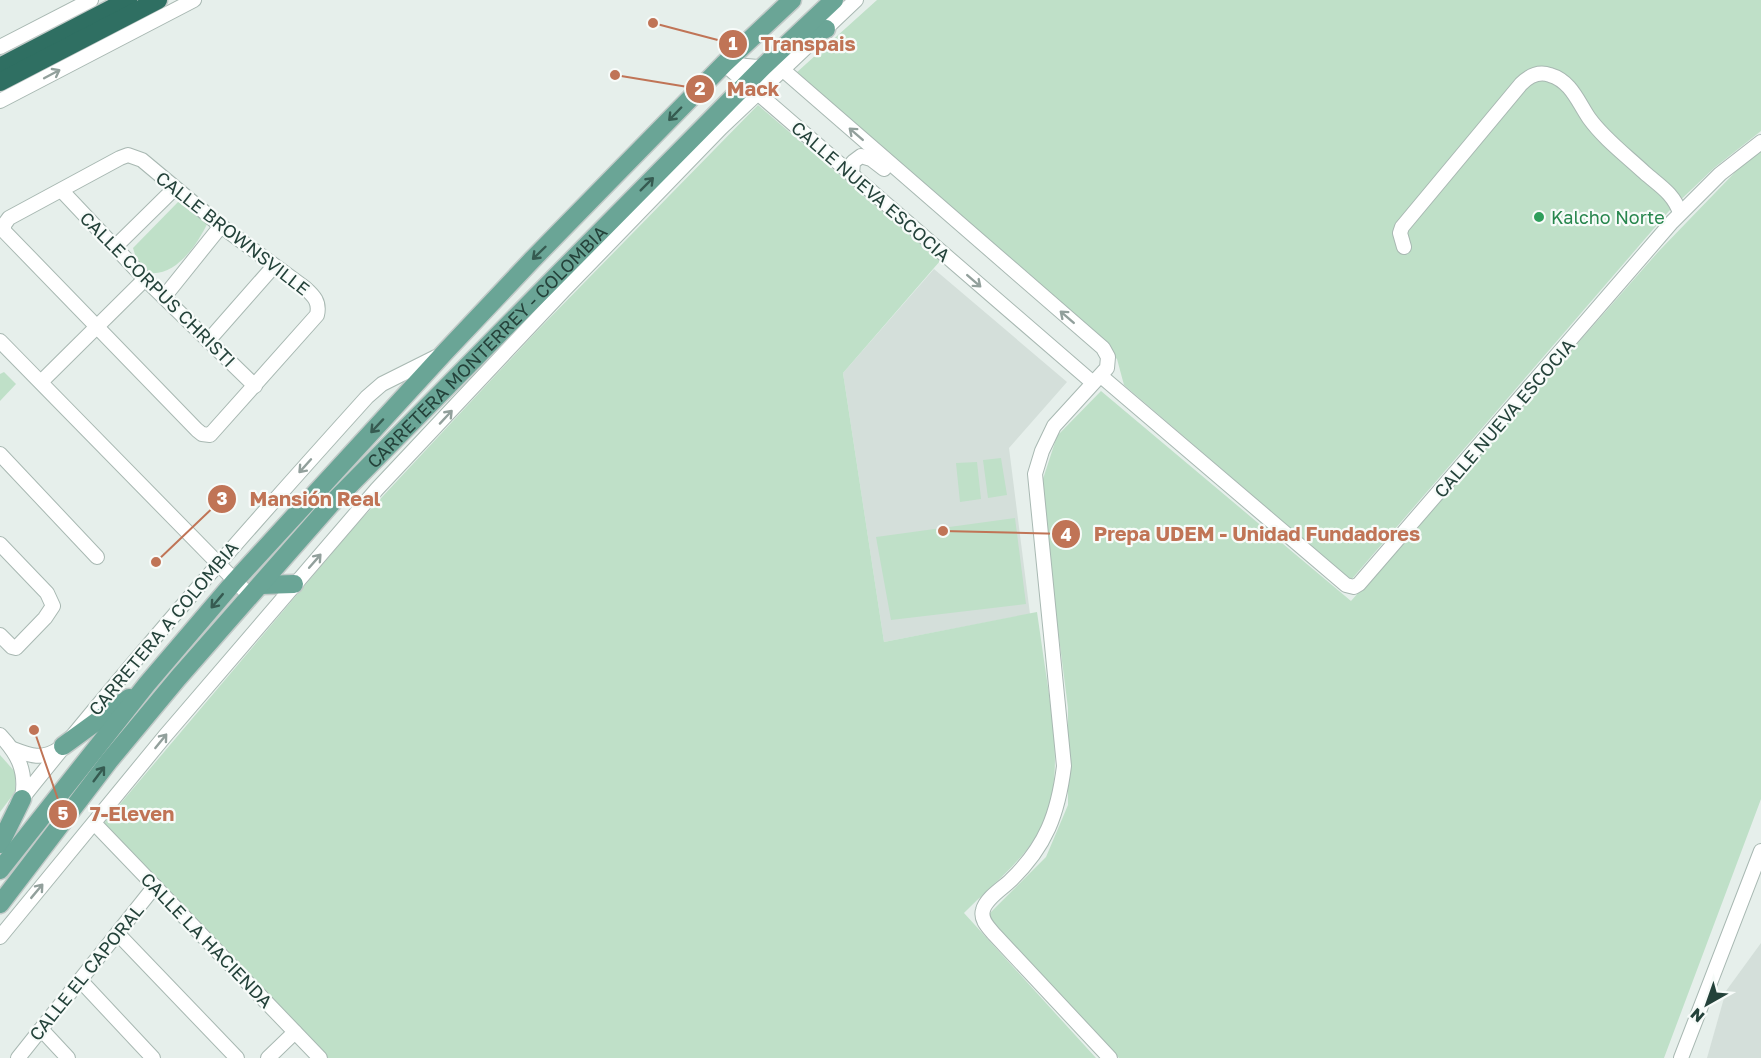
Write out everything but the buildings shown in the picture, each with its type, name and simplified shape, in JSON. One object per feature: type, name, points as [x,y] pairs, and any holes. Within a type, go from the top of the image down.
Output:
[{"type":"highway","points":[[0,82],[158,0]]},
{"type":"highway","points":[[0,67],[126,1]]},
{"type":"main road","name":"CARRETERA MONTERREY - COLOMBIA","points":[[0,870],[147,684],[234,582],[446,351],[724,64],[792,0]]},
{"type":"main road","name":"CARRETERA MONTERREY - COLOMBIA","points":[[0,904],[109,761],[178,678],[330,505],[752,88],[763,67],[834,0]]},
{"type":"main road","points":[[796,36],[826,28]]},
{"type":"main road","points":[[256,591],[294,584]]},
{"type":"main road","points":[[63,746],[147,684]]},
{"type":"main road","points":[[0,844],[22,799]]},
{"type":"street","points":[[0,47],[91,0]]},
{"type":"street","points":[[0,101],[194,0]]},
{"type":"street","points":[[0,937],[165,736],[377,489],[752,88],[782,69],[856,0]]},
{"type":"street","points":[[724,64],[782,69]]},
{"type":"street","name":"CALLE NUEVA ESCOCIA","points":[[724,64],[852,175],[1096,379],[1346,585],[1354,587],[1680,213],[1720,174],[1761,142]]},
{"type":"street","name":"CALLE NUEVA ESCOCIA","points":[[782,69],[1103,348],[1108,357],[1107,368],[1096,379]]},
{"type":"street","points":[[1404,247],[1400,233],[1402,227],[1521,84],[1527,78],[1541,73],[1550,74],[1562,81],[1579,100],[1589,118],[1604,134],[1675,198],[1680,213]]},
{"type":"street","name":"CALLE BROWNSVILLE","points":[[128,156],[142,160],[175,188],[221,226],[313,295],[319,307],[317,315],[210,435],[202,434],[6,235],[3,228],[9,219],[120,158],[128,156]]},
{"type":"street","points":[[852,175],[853,162],[857,158],[866,156],[892,175],[913,182]]},
{"type":"street","points":[[115,247],[175,188]]},
{"type":"street","name":"CALLE CORPUS CHRISTI","points":[[62,191],[145,279],[255,386]]},
{"type":"street","points":[[164,297],[221,226]]},
{"type":"street","points":[[208,341],[274,266]]},
{"type":"street","points":[[41,382],[145,279]]},
{"type":"street","points":[[0,340],[234,582],[256,591]]},
{"type":"street","name":"CARRETERA A COLOMBIA","points":[[0,826],[63,746],[217,564],[367,397],[382,384],[446,351]]},
{"type":"street","points":[[1096,379],[1054,426],[1042,451],[1035,474],[1064,766],[1060,793],[1050,828],[1040,846],[1028,863],[990,899],[982,915],[984,922],[994,934],[1110,1058]]},
{"type":"street","points":[[0,454],[97,557]]},
{"type":"street","points":[[0,544],[47,593],[53,606],[20,645],[14,648],[0,635]]},
{"type":"street","points":[[0,735],[13,749],[24,781],[22,799]]},
{"type":"street","points":[[13,749],[39,757],[52,754],[63,746]]},
{"type":"street","name":"CALLE LA HACIENDA","points":[[94,823],[320,1058]]},
{"type":"street","points":[[1681,1058],[1761,851]]},
{"type":"street","name":"CALLE EL CAPORAL","points":[[18,1058],[155,886]]},
{"type":"street","points":[[118,934],[237,1058]]},
{"type":"street","points":[[80,980],[153,1058]]},
{"type":"street","points":[[41,1029],[68,1058]]},
{"type":"street","points":[[268,1058],[296,1032]]},
{"type":"shaded area","points":[[934,269],[1067,382],[1009,448],[1030,614],[884,642],[843,373]]},
{"type":"shaded area","points":[[1761,943],[1761,1058],[1707,1058],[1726,991]]},
{"type":"green space","points":[[877,0],[1761,0],[1761,131],[1714,168],[1669,211],[1351,580],[1124,385],[1117,359],[796,73]]},
{"type":"green space","points":[[758,105],[940,261],[843,373],[884,642],[1037,612],[1054,733],[1053,790],[1041,827],[1031,844],[1008,871],[964,913],[1096,1058],[328,1058],[104,823],[355,526],[534,334]]},
{"type":"green space","points":[[1761,150],[1761,799],[1664,1058],[1119,1058],[986,917],[1046,857],[1068,805],[1068,708],[1040,488],[1057,436],[1101,391],[1351,601],[1658,252],[1741,166]]},
{"type":"green space","points":[[180,200],[208,222],[183,259],[165,271],[145,272],[133,248]]},
{"type":"green space","points":[[4,372],[16,384],[0,401],[0,374]]},
{"type":"green space","points":[[1001,458],[1007,495],[988,498],[983,460]]},
{"type":"green space","points":[[977,462],[981,499],[960,502],[956,463]]},
{"type":"green space","points":[[1015,518],[1026,604],[891,620],[876,537]]},
{"type":"green space","points":[[0,755],[16,773],[15,792],[0,812]]},
{"type":"place","name":"Transpais","points":[[653,23]]},
{"type":"place","name":"Mack","points":[[615,75]]},
{"type":"place","name":"Kalcho Norte","points":[[1539,217]]},
{"type":"place","name":"Prepa UDEM - Unidad Fundadores","points":[[943,531]]},
{"type":"place","name":"Mansión Real","points":[[156,562]]},
{"type":"place","name":"7-Eleven","points":[[34,730]]}]
